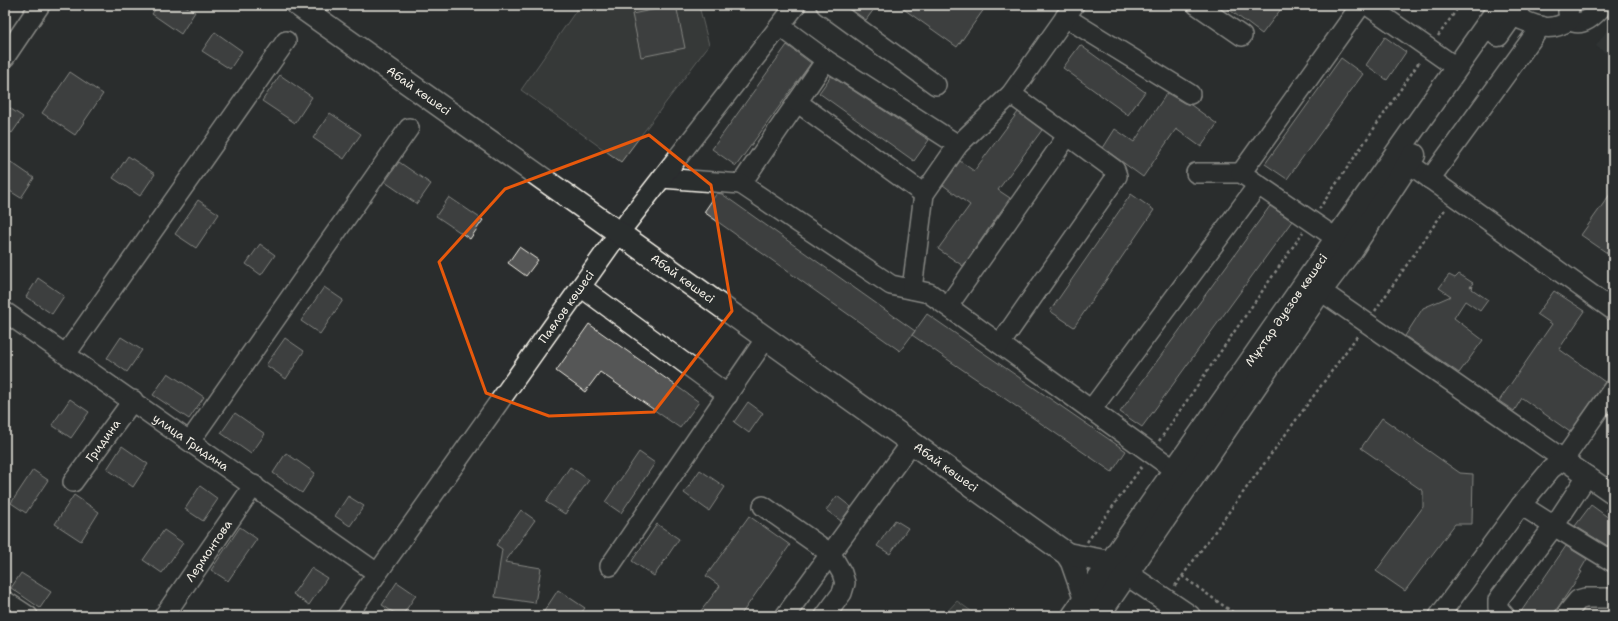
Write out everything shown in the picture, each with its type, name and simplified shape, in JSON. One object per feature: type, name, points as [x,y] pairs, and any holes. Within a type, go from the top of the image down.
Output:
[{"type":"main road","name":"Абай көшесі","points":[[298,5],[912,442],[1072,554],[1118,568],[1190,616]]},
{"type":"main road","name":"Мұхтар Әуезов көшесі","points":[[1402,159],[1457,68],[1511,8]]},
{"type":"main road","name":"Мұхтар Әуезов көшесі","points":[[1088,612],[1402,159],[1511,8]]},
{"type":"main road","name":"Абай көшесі","points":[[1072,554],[1072,562],[1088,612]]},
{"type":"street","points":[[5,57],[40,5]]},
{"type":"street","name":"Павлов көшесі","points":[[347,616],[619,233],[796,5]]},
{"type":"street","points":[[826,5],[936,85]]},
{"type":"street","points":[[1197,5],[1242,36]]},
{"type":"street","points":[[1241,173],[1360,5]]},
{"type":"street","points":[[1368,5],[1457,68]]},
{"type":"street","points":[[1511,8],[1541,26],[1554,28],[1570,12],[1578,23],[1595,15],[1602,5]]},
{"type":"street","points":[[912,289],[924,194],[958,145],[1011,94],[1069,11],[1190,94]]},
{"type":"street","points":[[780,26],[826,60],[958,145]]},
{"type":"street","points":[[1430,179],[1541,26]]},
{"type":"street","points":[[66,354],[286,41]]},
{"type":"street","points":[[741,184],[826,60]]},
{"type":"street","points":[[1000,344],[1117,176],[1115,170],[1011,94]]},
{"type":"street","points":[[797,102],[924,194]]},
{"type":"street","points":[[190,441],[409,128]]},
{"type":"street","points":[[948,306],[1068,135]]},
{"type":"street","points":[[1402,159],[1613,310]]},
{"type":"street","points":[[1196,173],[1241,173],[1344,244]]},
{"type":"street","points":[[662,178],[741,184],[891,285],[929,293],[1182,475]]},
{"type":"street","points":[[1091,410],[1258,185]]},
{"type":"street","points":[[1314,286],[1613,494]]},
{"type":"street","points":[[581,287],[728,395]]},
{"type":"street","name":"улица Гридина","points":[[5,312],[133,400],[377,573]]},
{"type":"street","points":[[610,566],[766,338]]},
{"type":"street","points":[[1439,616],[1521,504],[1551,469],[1564,459],[1613,389]]},
{"type":"street","name":"Гридина","points":[[73,482],[133,400]]},
{"type":"street","points":[[786,616],[912,442]]},
{"type":"street","points":[[1506,616],[1498,608],[1498,600],[1554,526],[1587,476]]},
{"type":"street","name":"Лермонтова","points":[[164,616],[254,485]]},
{"type":"street","points":[[1521,504],[1613,562]]},
{"type":"street","points":[[763,506],[831,554],[842,573],[845,583],[842,593],[825,616]]},
{"type":"street","points":[[1565,616],[1578,600],[1585,598],[1613,598]]},
{"type":"street","points":[[5,601],[28,616]]},
{"type":"path","points":[[1072,554],[1151,453],[1460,5]]},
{"type":"path","points":[[1165,599],[1367,323],[1455,196]]},
{"type":"path","points":[[1182,576],[1238,616]]},
{"type":"highlighted area","points":[[649,135],[711,185],[732,311],[654,412],[549,416],[486,393],[439,262],[505,189]]},
{"type":"shaded area","points":[[580,5],[694,5],[700,10],[709,45],[621,162],[521,90]]},
{"type":"shaded area","points":[[1613,22],[1613,58],[1596,46]]},
{"type":"shaded area","points":[[957,601],[978,616],[943,616]]},
{"type":"building","points":[[158,5],[184,5],[195,12],[181,34],[152,14]]},
{"type":"building","points":[[676,5],[685,48],[641,57],[632,14]]},
{"type":"building","points":[[845,5],[877,5],[866,20]]},
{"type":"building","points":[[898,5],[987,5],[957,47]]},
{"type":"building","points":[[1223,5],[1284,5],[1262,34]]},
{"type":"building","points":[[215,32],[242,51],[230,69],[202,51]]},
{"type":"building","points":[[1385,37],[1406,52],[1387,80],[1366,65]]},
{"type":"building","points":[[787,45],[811,63],[736,166],[712,149]]},
{"type":"building","points":[[1080,45],[1145,92],[1128,115],[1063,68]]},
{"type":"building","points":[[1341,58],[1363,74],[1287,179],[1265,164]]},
{"type":"building","points":[[70,72],[103,94],[75,135],[42,113]]},
{"type":"building","points":[[280,75],[312,97],[295,123],[262,101]]},
{"type":"building","points":[[831,76],[929,140],[914,161],[819,93]]},
{"type":"building","points":[[1167,93],[1184,103],[1191,105],[1217,124],[1201,147],[1176,129],[1143,177],[1103,148],[1115,129],[1134,142]]},
{"type":"building","points":[[5,105],[23,117],[12,133],[5,128]]},
{"type":"building","points":[[1018,112],[1042,130],[998,190],[1010,198],[963,266],[938,249],[970,205],[943,185],[960,161],[974,171]]},
{"type":"building","points":[[330,113],[361,134],[344,159],[313,138]]},
{"type":"building","points":[[128,156],[155,174],[140,196],[113,178]]},
{"type":"building","points":[[5,158],[34,178],[21,198],[5,188]]},
{"type":"building","points":[[399,162],[431,184],[417,204],[385,182]]},
{"type":"building","points":[[1613,190],[1613,257],[1581,235]]},
{"type":"building","points":[[717,193],[722,194],[915,331],[900,351],[704,212]]},
{"type":"building","points":[[1131,194],[1154,210],[1074,327],[1050,311]]},
{"type":"building","points":[[449,197],[483,220],[470,239],[436,216]]},
{"type":"building","points":[[198,200],[219,214],[196,248],[175,234]]},
{"type":"building","points":[[1270,206],[1292,221],[1142,427],[1120,412]]},
{"type":"building","points":[[260,244],[275,255],[261,275],[246,264]]},
{"type":"building","points":[[519,247],[538,260],[526,276],[508,263]]},
{"type":"building","points":[[1459,274],[1473,283],[1470,287],[1473,286],[1472,289],[1488,300],[1480,311],[1465,301],[1454,318],[1483,340],[1459,373],[1405,336],[1423,308],[1451,296],[1439,288],[1449,275],[1455,278]]},
{"type":"building","points":[[38,278],[64,296],[52,314],[26,297]]},
{"type":"building","points":[[324,287],[343,300],[320,334],[301,321]]},
{"type":"building","points":[[1554,291],[1585,311],[1559,349],[1605,382],[1570,432],[1522,398],[1514,411],[1499,401],[1552,324],[1537,314]]},
{"type":"building","points":[[927,314],[1126,451],[1112,472],[912,335]]},
{"type":"building","points":[[589,324],[699,402],[680,428],[600,372],[585,392],[556,371]]},
{"type":"building","points":[[121,337],[142,350],[127,372],[107,358]]},
{"type":"building","points":[[285,338],[304,351],[286,379],[266,365]]},
{"type":"building","points":[[168,373],[204,397],[189,419],[153,395]]},
{"type":"building","points":[[70,399],[89,412],[71,438],[52,425]]},
{"type":"building","points":[[748,402],[763,413],[749,433],[734,422]]},
{"type":"building","points":[[235,413],[265,434],[251,454],[221,433]]},
{"type":"building","points":[[1382,418],[1460,473],[1473,474],[1472,524],[1455,524],[1405,591],[1376,571],[1423,507],[1423,491],[1361,448]]},
{"type":"building","points":[[122,446],[148,464],[133,487],[107,469]]},
{"type":"building","points":[[639,452],[655,463],[621,513],[605,502]]},
{"type":"building","points":[[286,453],[315,473],[302,493],[273,473]]},
{"type":"building","points":[[570,467],[589,480],[565,514],[546,502]]},
{"type":"building","points":[[33,470],[48,480],[26,513],[11,503]]},
{"type":"building","points":[[700,470],[725,487],[709,511],[684,493]]},
{"type":"building","points":[[200,486],[218,499],[203,521],[185,509]]},
{"type":"building","points":[[74,495],[99,512],[81,541],[55,524]]},
{"type":"building","points":[[348,496],[364,506],[350,526],[335,516]]},
{"type":"building","points":[[837,496],[851,507],[841,521],[826,510]]},
{"type":"building","points":[[1591,505],[1613,521],[1613,549],[1575,526]]},
{"type":"building","points":[[521,510],[535,520],[505,562],[541,568],[535,603],[495,597],[502,549],[496,545]]},
{"type":"building","points":[[749,516],[790,545],[740,616],[697,616],[720,586],[706,576]]},
{"type":"building","points":[[895,520],[908,528],[890,554],[877,546]]},
{"type":"building","points":[[657,524],[679,539],[654,576],[632,561]]},
{"type":"building","points":[[240,527],[257,539],[228,581],[211,570]]},
{"type":"building","points":[[164,530],[183,543],[162,573],[143,560]]},
{"type":"building","points":[[1566,546],[1587,559],[1580,571],[1582,572],[1552,616],[1518,616]]},
{"type":"building","points":[[311,568],[327,578],[309,605],[293,594]]},
{"type":"building","points":[[21,573],[51,592],[40,608],[11,588]]},
{"type":"building","points":[[397,582],[416,595],[402,616],[399,616],[382,605]]},
{"type":"building","points":[[558,590],[585,608],[579,616],[541,616]]}]
